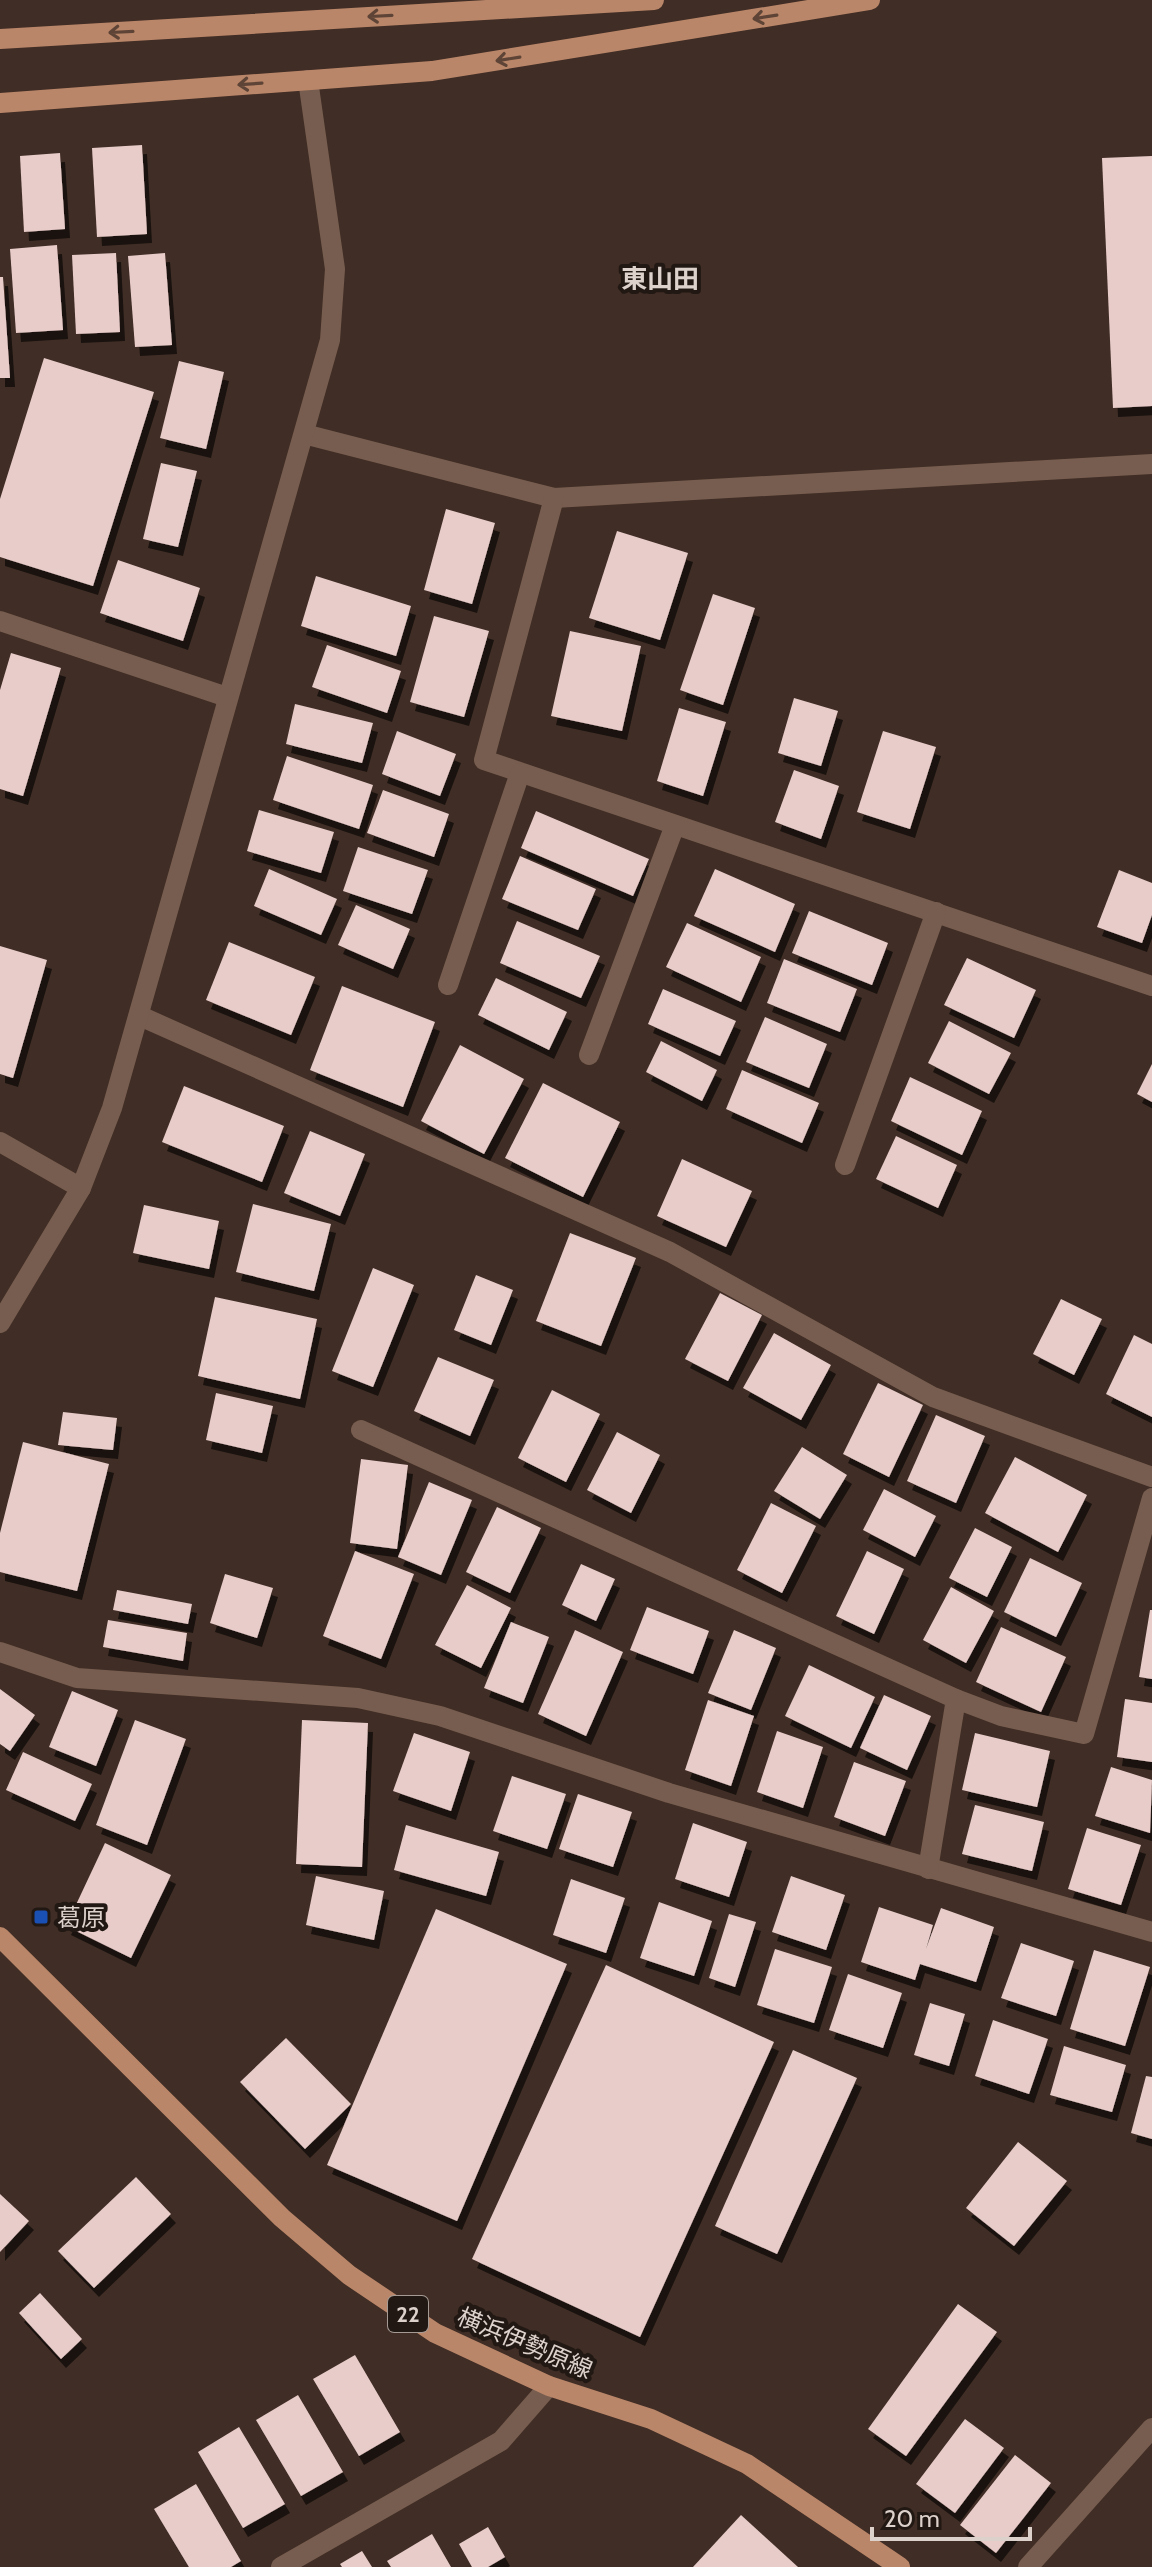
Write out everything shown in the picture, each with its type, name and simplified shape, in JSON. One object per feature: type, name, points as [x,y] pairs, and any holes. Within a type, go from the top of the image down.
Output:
[{"type":"main road","points":[[0,39],[654,0]]},
{"type":"main road","points":[[0,103],[432,71],[870,0]]},
{"type":"main road","name":"横浜伊勢原線","points":[[0,1937],[282,2218],[349,2275],[435,2333],[549,2386],[651,2419],[747,2464],[900,2567]]},
{"type":"street","points":[[0,1323],[81,1188],[112,1108],[330,340],[335,269],[308,80]]},
{"type":"street","points":[[304,434],[554,498],[1152,464]]},
{"type":"street","points":[[554,498],[484,760],[1152,986]]},
{"type":"street","points":[[0,621],[227,697]]},
{"type":"street","points":[[448,985],[520,773]]},
{"type":"street","points":[[589,1055],[675,825]]},
{"type":"street","points":[[845,1165],[936,912]]},
{"type":"street","points":[[140,1016],[670,1252],[933,1397],[1152,1477]]},
{"type":"street","points":[[0,1142],[81,1188]]},
{"type":"street","points":[[361,1430],[956,1699],[1001,1716],[1084,1734],[1152,1498]]},
{"type":"street","points":[[0,1652],[77,1678],[358,1698],[440,1716],[669,1793],[1152,1932]]},
{"type":"street","points":[[928,1869],[956,1699]]},
{"type":"street","points":[[281,2567],[501,2441],[549,2386]]},
{"type":"street","points":[[1028,2567],[1152,2428]]},
{"type":"building","points":[[142,145],[147,234],[97,237],[92,148]]},
{"type":"building","points":[[60,153],[65,229],[24,232],[20,156]]},
{"type":"building","points":[[1152,156],[1152,406],[1113,408],[1102,158]]},
{"type":"building","points":[[57,245],[63,330],[16,333],[10,249]]},
{"type":"building","points":[[116,253],[120,332],[76,334],[72,255]]},
{"type":"building","points":[[165,253],[172,345],[135,347],[128,256]]},
{"type":"building","points":[[0,277],[3,277],[10,378],[0,378]]},
{"type":"building","points":[[44,358],[154,392],[93,586],[0,557],[0,499]]},
{"type":"building","points":[[179,361],[224,372],[206,449],[160,438]]},
{"type":"building","points":[[161,463],[197,471],[178,547],[143,539]]},
{"type":"building","points":[[446,509],[495,523],[472,604],[424,590]]},
{"type":"building","points":[[617,531],[688,553],[660,640],[589,618]]},
{"type":"building","points":[[118,560],[200,588],[183,641],[100,613]]},
{"type":"building","points":[[316,576],[411,606],[396,656],[301,626]]},
{"type":"building","points":[[713,594],[755,608],[723,705],[680,690]]},
{"type":"building","points":[[434,616],[489,631],[464,717],[410,702]]},
{"type":"building","points":[[570,631],[641,646],[622,731],[551,716]]},
{"type":"building","points":[[327,645],[401,671],[387,713],[312,687]]},
{"type":"building","points":[[11,653],[61,668],[23,796],[0,789],[0,690]]},
{"type":"building","points":[[794,698],[838,711],[821,766],[778,753]]},
{"type":"building","points":[[295,704],[373,723],[362,763],[286,744]]},
{"type":"building","points":[[679,708],[726,722],[703,796],[657,781]]},
{"type":"building","points":[[397,731],[456,754],[440,796],[382,774]]},
{"type":"building","points":[[883,731],[936,747],[910,829],[857,812]]},
{"type":"building","points":[[287,756],[373,785],[359,829],[273,800]]},
{"type":"building","points":[[794,770],[839,786],[821,839],[775,822]]},
{"type":"building","points":[[383,790],[449,814],[434,857],[367,833]]},
{"type":"building","points":[[259,810],[334,832],[321,873],[247,851]]},
{"type":"building","points":[[536,811],[649,859],[633,896],[521,848]]},
{"type":"building","points":[[358,847],[428,870],[412,914],[343,891]]},
{"type":"building","points":[[520,856],[596,889],[578,930],[502,899]]},
{"type":"building","points":[[269,869],[337,899],[321,935],[254,906]]},
{"type":"building","points":[[715,869],[795,904],[775,952],[694,916]]},
{"type":"building","points":[[1119,870],[1152,883],[1152,915],[1142,943],[1097,927]]},
{"type":"building","points":[[356,905],[410,929],[393,969],[338,945]]},
{"type":"building","points":[[809,911],[888,943],[872,985],[792,953]]},
{"type":"building","points":[[517,921],[600,956],[581,998],[500,963]]},
{"type":"building","points":[[687,923],[761,957],[741,1002],[666,967]]},
{"type":"building","points":[[229,942],[315,977],[291,1035],[206,1000]]},
{"type":"building","points":[[0,946],[47,960],[13,1078],[0,1074]]},
{"type":"building","points":[[967,958],[1036,990],[1014,1038],[944,1005]]},
{"type":"building","points":[[784,959],[857,989],[840,1032],[767,1003]]},
{"type":"building","points":[[496,978],[567,1012],[549,1050],[478,1015]]},
{"type":"building","points":[[342,986],[435,1022],[403,1107],[310,1070]]},
{"type":"building","points":[[663,989],[736,1021],[720,1056],[648,1024]]},
{"type":"building","points":[[765,1017],[827,1044],[809,1088],[746,1062]]},
{"type":"building","points":[[949,1021],[1011,1053],[989,1094],[928,1063]]},
{"type":"building","points":[[661,1041],[717,1070],[702,1101],[646,1072]]},
{"type":"building","points":[[460,1045],[524,1079],[484,1154],[421,1121]]},
{"type":"building","points":[[1152,1064],[1152,1102],[1137,1094]]},
{"type":"building","points":[[742,1070],[819,1103],[802,1143],[726,1109]]},
{"type":"building","points":[[910,1077],[982,1111],[962,1155],[891,1121]]},
{"type":"building","points":[[543,1083],[620,1122],[583,1197],[505,1158]]},
{"type":"building","points":[[184,1086],[284,1126],[262,1182],[162,1142]]},
{"type":"building","points":[[310,1131],[365,1154],[340,1216],[284,1193]]},
{"type":"building","points":[[896,1136],[957,1165],[938,1208],[876,1179]]},
{"type":"building","points":[[682,1159],[752,1191],[726,1247],[657,1216]]},
{"type":"building","points":[[253,1204],[331,1224],[314,1291],[236,1272]]},
{"type":"building","points":[[144,1205],[219,1221],[209,1269],[133,1253]]},
{"type":"building","points":[[570,1233],[636,1258],[601,1346],[536,1321]]},
{"type":"building","points":[[373,1268],[414,1285],[373,1387],[332,1371]]},
{"type":"building","points":[[476,1275],[513,1290],[491,1345],[454,1330]]},
{"type":"building","points":[[720,1293],[762,1315],[728,1381],[685,1359]]},
{"type":"building","points":[[215,1297],[317,1319],[300,1399],[198,1376]]},
{"type":"building","points":[[1061,1299],[1102,1319],[1074,1375],[1033,1354]]},
{"type":"building","points":[[774,1333],[831,1365],[801,1420],[743,1388]]},
{"type":"building","points":[[1134,1335],[1152,1344],[1152,1417],[1106,1394]]},
{"type":"building","points":[[438,1357],[494,1380],[470,1436],[414,1411]]},
{"type":"building","points":[[878,1383],[923,1405],[889,1477],[843,1454]]},
{"type":"building","points":[[552,1390],[600,1414],[566,1482],[518,1458]]},
{"type":"building","points":[[216,1393],[273,1406],[262,1453],[206,1440]]},
{"type":"building","points":[[63,1412],[117,1418],[113,1450],[58,1445]]},
{"type":"building","points":[[936,1415],[985,1436],[956,1503],[907,1481]]},
{"type":"building","points":[[617,1432],[660,1455],[631,1513],[587,1490]]},
{"type":"building","points":[[23,1442],[109,1464],[77,1591],[0,1572],[0,1533]]},
{"type":"building","points":[[802,1447],[847,1475],[820,1519],[774,1491]]},
{"type":"building","points":[[1015,1457],[1087,1495],[1058,1552],[985,1513]]},
{"type":"building","points":[[361,1459],[408,1465],[397,1549],[350,1543]]},
{"type":"building","points":[[429,1482],[472,1500],[441,1575],[398,1557]]},
{"type":"building","points":[[884,1489],[936,1516],[915,1557],[863,1530]]},
{"type":"building","points":[[771,1503],[816,1526],[782,1593],[737,1570]]},
{"type":"building","points":[[497,1507],[541,1528],[510,1593],[466,1572]]},
{"type":"building","points":[[975,1528],[1012,1547],[987,1597],[949,1578]]},
{"type":"building","points":[[355,1551],[414,1574],[381,1659],[323,1636]]},
{"type":"building","points":[[867,1551],[904,1569],[874,1634],[836,1616]]},
{"type":"building","points":[[1030,1558],[1082,1583],[1056,1637],[1004,1612]]},
{"type":"building","points":[[581,1564],[615,1579],[596,1621],[562,1605]]},
{"type":"building","points":[[225,1574],[273,1588],[257,1638],[210,1623]]},
{"type":"building","points":[[467,1585],[511,1608],[481,1668],[435,1645]]},
{"type":"building","points":[[951,1587],[994,1611],[966,1663],[923,1640]]},
{"type":"building","points":[[117,1590],[192,1604],[188,1624],[113,1610]]},
{"type":"building","points":[[647,1607],[709,1631],[693,1674],[630,1650]]},
{"type":"building","points":[[1152,1610],[1152,1679],[1139,1677]]},
{"type":"building","points":[[108,1620],[187,1633],[183,1661],[103,1647]]},
{"type":"building","points":[[511,1622],[549,1637],[523,1703],[484,1688]]},
{"type":"building","points":[[1001,1627],[1066,1657],[1041,1712],[976,1682]]},
{"type":"building","points":[[575,1630],[623,1652],[586,1736],[538,1714]]},
{"type":"building","points":[[734,1630],[776,1648],[751,1710],[708,1693]]},
{"type":"building","points":[[809,1665],[875,1697],[851,1748],[785,1716]]},
{"type":"building","points":[[0,1689],[35,1715],[10,1751],[0,1744]]},
{"type":"building","points":[[72,1691],[118,1710],[96,1766],[49,1747]]},
{"type":"building","points":[[884,1695],[931,1716],[907,1770],[860,1748]]},
{"type":"building","points":[[1125,1699],[1152,1703],[1152,1762],[1117,1757]]},
{"type":"building","points":[[708,1700],[754,1716],[731,1786],[685,1770]]},
{"type":"building","points":[[135,1720],[186,1739],[147,1845],[96,1825]]},
{"type":"building","points":[[302,1720],[368,1723],[362,1867],[296,1864]]},
{"type":"building","points":[[777,1731],[823,1747],[803,1808],[757,1792]]},
{"type":"building","points":[[414,1733],[470,1752],[451,1811],[393,1791]]},
{"type":"building","points":[[975,1733],[1050,1751],[1037,1807],[962,1790]]},
{"type":"building","points":[[23,1752],[92,1784],[75,1821],[6,1790]]},
{"type":"building","points":[[854,1762],[906,1781],[885,1836],[834,1817]]},
{"type":"building","points":[[1111,1767],[1152,1780],[1150,1833],[1095,1816]]},
{"type":"building","points":[[512,1776],[566,1794],[547,1849],[493,1831]]},
{"type":"building","points":[[578,1794],[632,1812],[613,1867],[559,1849]]},
{"type":"building","points":[[975,1805],[1044,1822],[1032,1871],[962,1854]]},
{"type":"building","points":[[693,1823],[747,1842],[729,1897],[675,1879]]},
{"type":"building","points":[[406,1825],[499,1852],[486,1896],[394,1870]]},
{"type":"building","points":[[1087,1828],[1141,1845],[1121,1905],[1068,1889]]},
{"type":"building","points":[[105,1843],[171,1875],[131,1958],[66,1926]]},
{"type":"building","points":[[316,1876],[384,1891],[374,1940],[306,1925]]},
{"type":"building","points":[[791,1876],[845,1895],[826,1950],[772,1932]]},
{"type":"building","points":[[571,1879],[625,1898],[606,1953],[553,1935]]},
{"type":"building","points":[[659,1902],[712,1921],[694,1976],[640,1958]]},
{"type":"building","points":[[879,1907],[933,1925],[926,1949],[941,1908],[994,1927],[976,1982],[920,1964],[915,1980],[861,1962]]},
{"type":"building","points":[[436,1909],[567,1964],[457,2221],[327,2165]]},
{"type":"building","points":[[729,1914],[756,1922],[735,1987],[709,1978]]},
{"type":"building","points":[[1021,1943],[1074,1961],[1056,2016],[1001,1998]]},
{"type":"building","points":[[775,1949],[832,1967],[814,2023],[757,2005]]},
{"type":"building","points":[[1094,1950],[1150,1967],[1125,2046],[1070,2029]]},
{"type":"building","points":[[606,1965],[774,2042],[640,2337],[472,2259]]},
{"type":"building","points":[[848,1974],[902,1993],[883,2048],[829,2030]]},
{"type":"building","points":[[930,2003],[965,2014],[949,2066],[914,2055]]},
{"type":"building","points":[[993,2020],[1048,2039],[1029,2094],[975,2076]]},
{"type":"building","points":[[286,2038],[351,2104],[305,2149],[240,2082]]},
{"type":"building","points":[[1064,2046],[1126,2065],[1112,2112],[1050,2095]]},
{"type":"building","points":[[793,2050],[857,2078],[777,2254],[715,2226]]},
{"type":"building","points":[[1146,2076],[1152,2077],[1152,2139],[1131,2133]]},
{"type":"building","points":[[1018,2142],[1067,2181],[1014,2246],[966,2208]]},
{"type":"building","points":[[136,2177],[171,2214],[94,2288],[58,2251]]},
{"type":"building","points":[[0,2194],[29,2221],[0,2252]]},
{"type":"building","points":[[40,2293],[82,2339],[61,2359],[19,2313]]},
{"type":"building","points":[[958,2304],[997,2332],[906,2456],[868,2429]]},
{"type":"building","points":[[355,2355],[400,2432],[359,2456],[313,2379]]},
{"type":"building","points":[[298,2395],[343,2472],[301,2496],[256,2420]]},
{"type":"building","points":[[965,2419],[1004,2448],[955,2513],[916,2484]]},
{"type":"building","points":[[239,2427],[285,2504],[243,2528],[198,2452]]},
{"type":"building","points":[[1015,2455],[1051,2483],[996,2553],[960,2525]]},
{"type":"building","points":[[196,2484],[241,2561],[231,2567],[189,2567],[154,2509]]},
{"type":"building","points":[[741,2515],[798,2567],[693,2567]]},
{"type":"building","points":[[488,2527],[505,2557],[488,2567],[472,2567],[459,2544]]},
{"type":"building","points":[[432,2534],[451,2567],[391,2567],[387,2561]]},
{"type":"building","points":[[362,2551],[372,2567],[342,2567],[340,2564]]},
{"type":"place","name":"葛原","points":[[41,1917]]},
{"type":"district","name":"東山田","points":[[660,279]]}]
